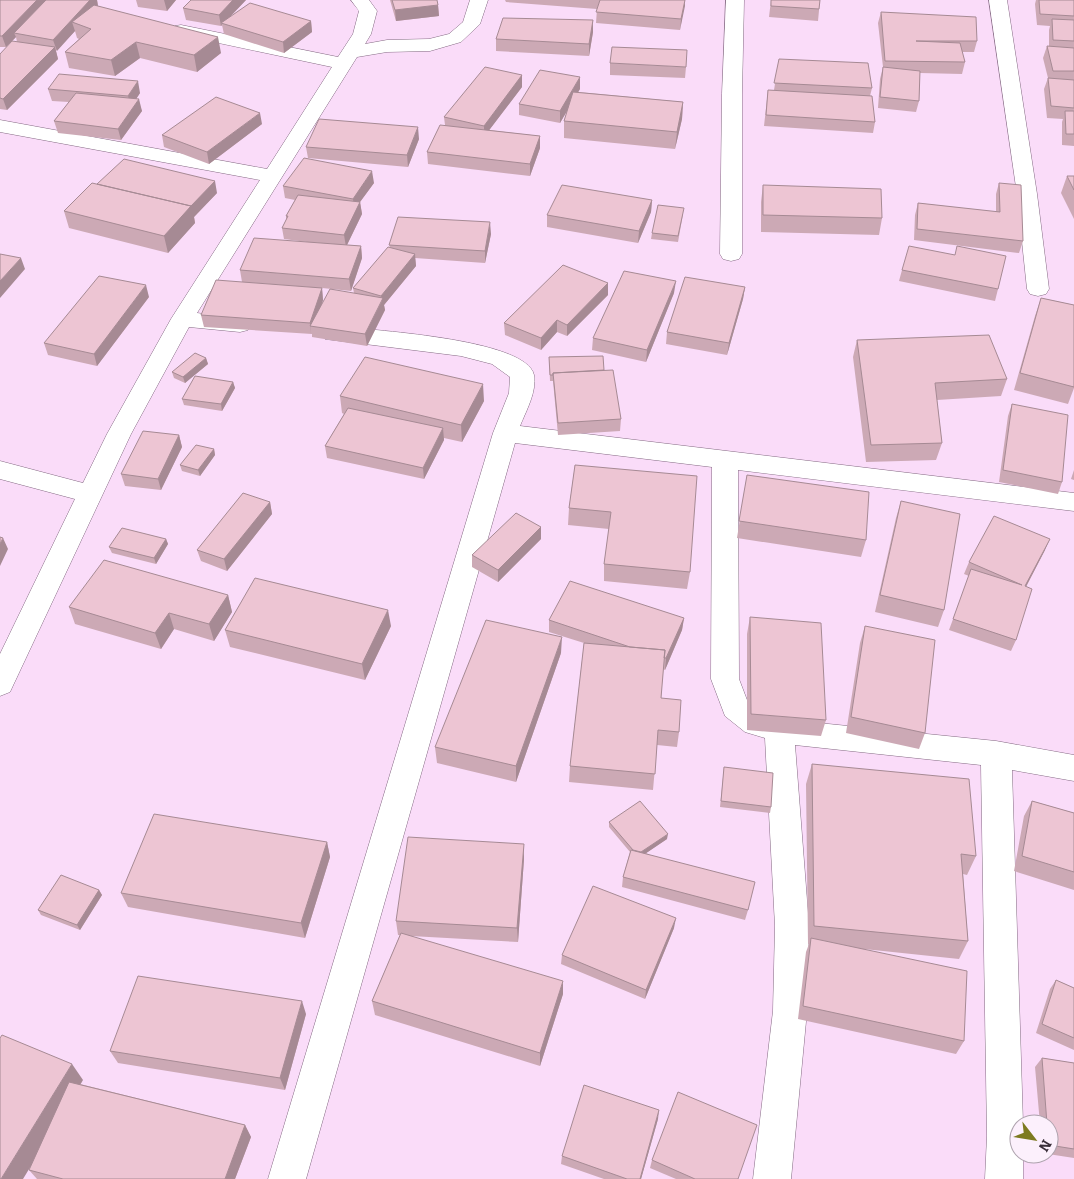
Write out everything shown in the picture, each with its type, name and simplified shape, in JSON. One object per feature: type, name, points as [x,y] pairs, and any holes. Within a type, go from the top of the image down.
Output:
[{"type":"street","points":[[0,684],[119,434],[182,319],[362,34],[368,10],[360,0]]},
{"type":"street","points":[[169,27],[348,58],[387,46],[430,45],[455,38],[471,24],[479,0]]},
{"type":"street","points":[[731,254],[732,94],[736,0]]},
{"type":"street","points":[[998,0],[1027,194],[1038,289]]},
{"type":"street","points":[[0,126],[272,176]]},
{"type":"street","points":[[182,319],[269,328]]},
{"type":"street","points":[[287,1179],[505,433],[521,393],[522,374],[500,358],[461,348],[307,332]]},
{"type":"street","points":[[505,433],[1074,502]]},
{"type":"street","points":[[725,460],[725,679],[735,707],[756,722],[779,731],[996,754],[1074,768]]},
{"type":"street","points":[[0,470],[91,494]]},
{"type":"street","points":[[772,1179],[790,1011],[792,926],[779,731]]},
{"type":"street","points":[[996,754],[1005,1136],[1004,1179]]},
{"type":"building","points":[[0,0],[37,0],[0,36]]},
{"type":"building","points":[[46,0],[90,0],[53,40],[14,33]]},
{"type":"building","points":[[191,0],[233,0],[219,15],[183,8]]},
{"type":"building","points":[[392,0],[437,0],[438,5],[395,10]]},
{"type":"building","points":[[600,0],[685,0],[681,19],[596,12]]},
{"type":"building","points":[[771,0],[820,0],[819,9],[771,6]]},
{"type":"building","points":[[1039,0],[1074,0],[1074,16],[1040,14]]},
{"type":"building","points":[[250,3],[311,21],[283,42],[221,23]]},
{"type":"building","points":[[94,5],[218,37],[194,55],[136,42],[111,60],[65,52],[91,29],[72,22]]},
{"type":"building","points":[[881,12],[976,17],[977,41],[916,41],[960,43],[965,62],[885,61]]},
{"type":"building","points":[[503,18],[593,20],[589,44],[496,39]]},
{"type":"building","points":[[1052,19],[1074,20],[1074,41],[1053,40]]},
{"type":"building","points":[[12,41],[55,47],[3,99],[0,98],[0,54]]},
{"type":"building","points":[[1047,46],[1074,48],[1074,71],[1053,71]]},
{"type":"building","points":[[612,47],[687,50],[686,67],[610,63]]},
{"type":"building","points":[[779,59],[868,63],[872,88],[774,83]]},
{"type":"building","points":[[485,67],[522,75],[484,126],[444,117]]},
{"type":"building","points":[[883,67],[920,71],[919,101],[880,97]]},
{"type":"building","points":[[540,70],[580,77],[560,111],[519,104]]},
{"type":"building","points":[[59,74],[138,81],[128,96],[48,89]]},
{"type":"building","points":[[1048,78],[1074,80],[1074,108],[1051,106]]},
{"type":"building","points":[[768,90],[872,96],[875,122],[766,115]]},
{"type":"building","points":[[573,92],[683,102],[677,132],[564,121]]},
{"type":"building","points":[[76,93],[139,99],[118,129],[54,121]]},
{"type":"building","points":[[216,97],[260,113],[207,152],[162,135]]},
{"type":"building","points":[[1065,111],[1074,111],[1074,134],[1066,134]]},
{"type":"building","points":[[319,119],[418,127],[407,155],[306,147]]},
{"type":"building","points":[[440,125],[540,136],[530,164],[427,152]]},
{"type":"building","points":[[304,158],[372,171],[353,199],[283,186]]},
{"type":"building","points":[[124,159],[215,181],[191,206],[97,184]]},
{"type":"building","points":[[1067,176],[1074,176],[1074,190]]},
{"type":"building","points":[[92,183],[191,206],[164,236],[64,211]]},
{"type":"building","points":[[999,183],[1021,185],[1023,241],[917,229],[918,203],[1000,212]]},
{"type":"building","points":[[562,185],[652,200],[639,231],[547,215]]},
{"type":"building","points":[[763,185],[881,189],[882,218],[763,215]]},
{"type":"building","points":[[298,195],[360,202],[344,235],[282,228],[288,216],[286,216]]},
{"type":"building","points":[[658,205],[684,208],[678,236],[652,233]]},
{"type":"building","points":[[398,217],[490,222],[485,251],[389,245]]},
{"type":"building","points":[[254,238],[361,246],[349,279],[240,270]]},
{"type":"building","points":[[909,246],[955,255],[957,246],[1006,256],[998,289],[902,270]]},
{"type":"building","points":[[388,247],[415,254],[381,296],[353,288]]},
{"type":"building","points":[[0,254],[21,258],[0,281]]},
{"type":"building","points":[[563,265],[608,283],[567,325],[557,320],[541,338],[504,323]]},
{"type":"building","points":[[624,271],[676,281],[647,350],[593,338]]},
{"type":"building","points":[[99,276],[146,285],[94,354],[44,343]]},
{"type":"building","points":[[685,277],[745,287],[729,343],[667,332]]},
{"type":"building","points":[[216,280],[322,288],[310,323],[201,315]]},
{"type":"building","points":[[330,289],[383,298],[365,334],[310,326]]},
{"type":"building","points":[[1041,298],[1074,305],[1074,387],[1020,373]]},
{"type":"building","points":[[989,335],[1007,379],[935,383],[942,443],[871,445],[857,340]]},
{"type":"building","points":[[195,353],[206,358],[183,377],[172,372]]},
{"type":"building","points":[[603,356],[604,370],[553,373],[553,375],[550,375],[549,357]]},
{"type":"building","points":[[365,357],[483,384],[461,425],[340,396]]},
{"type":"building","points":[[613,370],[621,419],[558,423],[553,373]]},
{"type":"building","points":[[195,376],[233,382],[221,404],[182,399]]},
{"type":"building","points":[[1012,404],[1068,415],[1062,482],[1003,470]]},
{"type":"building","points":[[348,408],[443,428],[423,468],[325,446]]},
{"type":"building","points":[[143,431],[179,435],[158,479],[121,474]]},
{"type":"building","points":[[196,445],[214,449],[198,470],[180,465]]},
{"type":"building","points":[[575,465],[697,476],[690,572],[604,564],[611,512],[569,508]]},
{"type":"building","points":[[747,475],[869,492],[866,540],[739,521]]},
{"type":"building","points":[[243,493],[270,502],[224,559],[197,550]]},
{"type":"building","points":[[901,501],[960,514],[944,610],[880,595]]},
{"type":"building","points":[[516,513],[541,527],[498,570],[472,555]]},
{"type":"building","points":[[994,516],[1050,539],[1025,586],[1032,589],[1016,640],[953,619],[971,569],[1022,585],[969,562]]},
{"type":"building","points":[[122,528],[166,539],[154,558],[109,547]]},
{"type":"building","points":[[104,560],[228,595],[209,624],[169,613],[155,633],[69,607]]},
{"type":"building","points":[[255,578],[388,610],[362,664],[225,630]]},
{"type":"building","points":[[570,581],[684,618],[666,658],[664,658],[665,650],[630,647],[549,620]]},
{"type":"building","points":[[750,617],[821,623],[826,720],[751,714]]},
{"type":"building","points":[[486,620],[562,637],[516,766],[435,747]]},
{"type":"building","points":[[865,626],[935,640],[925,733],[851,717]]},
{"type":"building","points":[[584,643],[665,650],[661,698],[681,700],[679,732],[658,730],[655,774],[570,766]]},
{"type":"building","points":[[812,764],[969,779],[976,856],[961,854],[968,941],[814,926]]},
{"type":"building","points":[[724,767],[773,773],[771,807],[721,801]]},
{"type":"building","points":[[640,801],[668,834],[641,852],[633,850],[609,822]]},
{"type":"building","points":[[1032,801],[1074,813],[1074,872],[1022,856]]},
{"type":"building","points":[[154,814],[327,842],[301,923],[121,893]]},
{"type":"building","points":[[408,837],[524,844],[517,928],[396,921]]},
{"type":"building","points":[[631,850],[755,882],[748,910],[623,877]]},
{"type":"building","points":[[61,875],[99,890],[77,925],[38,910]]},
{"type":"building","points":[[593,886],[676,918],[646,990],[562,955]]},
{"type":"building","points":[[401,933],[563,981],[540,1053],[372,1001]]},
{"type":"building","points":[[811,938],[967,971],[964,1041],[803,1006]]},
{"type":"building","points":[[138,976],[302,1001],[280,1078],[110,1051]]},
{"type":"building","points":[[1056,980],[1074,988],[1074,1038],[1042,1024]]},
{"type":"building","points":[[2,1035],[72,1064],[0,1179],[0,1038]]},
{"type":"building","points":[[1042,1058],[1074,1063],[1074,1149],[1059,1147],[1059,1114],[1046,1114]]},
{"type":"building","points":[[69,1082],[245,1125],[225,1179],[63,1179],[29,1170]]},
{"type":"building","points":[[584,1085],[659,1110],[640,1179],[627,1179],[562,1156]]},
{"type":"building","points":[[678,1092],[757,1125],[738,1179],[695,1179],[652,1160]]}]
